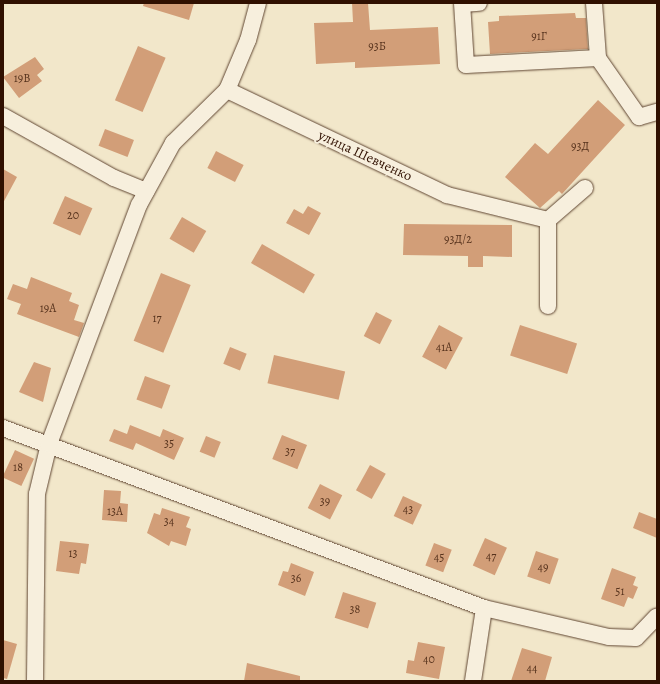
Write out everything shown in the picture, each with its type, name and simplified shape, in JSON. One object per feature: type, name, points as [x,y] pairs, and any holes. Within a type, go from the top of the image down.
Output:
[{"type":"street","points":[[35,681],[37,494],[49,444],[146,191],[173,143],[227,90],[248,40],[258,3]]},
{"type":"street","points":[[479,3],[462,3],[466,65],[598,58]]},
{"type":"street","points":[[594,3],[598,58],[639,117],[657,112]]},
{"type":"street","name":"улица Шевченко","points":[[227,90],[447,195],[548,220]]},
{"type":"street","points":[[3,116],[114,178],[146,191]]},
{"type":"street","points":[[548,306],[548,220],[585,188]]},
{"type":"street","points":[[3,428],[484,608],[616,637],[636,638],[657,616]]},
{"type":"street","points":[[473,681],[484,608]]},
{"type":"building","points":[[144,3],[194,3],[189,20],[143,6]]},
{"type":"building","points":[[352,3],[368,3],[370,30],[438,27],[440,64],[355,68],[355,62],[316,64],[314,23],[353,22]]},
{"type":"building","points":[[575,13],[576,18],[586,18],[588,49],[490,54],[488,22],[499,21],[499,16]]},
{"type":"building","points":[[138,46],[166,58],[143,112],[115,100]]},
{"type":"building","points":[[35,57],[44,69],[37,75],[42,81],[19,98],[3,77]]},
{"type":"building","points":[[598,100],[625,125],[562,194],[559,191],[540,208],[505,177],[535,143],[548,154]]},
{"type":"building","points":[[105,129],[134,140],[127,157],[99,146]]},
{"type":"building","points":[[216,151],[244,165],[235,182],[207,168]]},
{"type":"building","points":[[3,169],[17,177],[3,203]]},
{"type":"building","points":[[65,196],[92,208],[80,236],[53,223]]},
{"type":"building","points":[[308,206],[321,213],[309,235],[286,223],[294,209],[303,214]]},
{"type":"building","points":[[182,217],[206,231],[194,253],[170,239]]},
{"type":"building","points":[[404,224],[512,225],[512,257],[483,256],[483,267],[468,267],[468,256],[403,255]]},
{"type":"building","points":[[262,244],[315,274],[304,294],[251,263]]},
{"type":"building","points":[[161,273],[191,285],[163,353],[134,341]]},
{"type":"building","points":[[31,277],[72,293],[69,301],[79,305],[74,320],[84,323],[79,337],[17,314],[21,304],[7,299],[13,284],[27,289]]},
{"type":"building","points":[[376,312],[392,320],[380,344],[364,336]]},
{"type":"building","points":[[439,325],[463,338],[446,369],[422,357]]},
{"type":"building","points":[[520,325],[577,344],[567,374],[510,355]]},
{"type":"building","points":[[230,347],[247,354],[240,370],[223,364]]},
{"type":"building","points":[[274,355],[345,371],[339,400],[267,383]]},
{"type":"building","points":[[34,362],[51,368],[43,402],[19,392]]},
{"type":"building","points":[[145,376],[170,385],[162,409],[136,399]]},
{"type":"building","points":[[130,425],[160,437],[163,429],[184,438],[174,460],[136,443],[133,450],[109,441],[114,429],[127,434]]},
{"type":"building","points":[[282,435],[307,445],[297,469],[272,459]]},
{"type":"building","points":[[206,436],[221,442],[214,458],[200,452]]},
{"type":"building","points":[[15,450],[34,459],[21,486],[3,478]]},
{"type":"building","points":[[370,465],[386,474],[372,499],[356,490]]},
{"type":"building","points":[[320,484],[342,495],[330,519],[308,508]]},
{"type":"building","points":[[104,490],[121,491],[120,503],[128,504],[127,522],[102,520]]},
{"type":"building","points":[[403,496],[422,505],[413,525],[394,516]]},
{"type":"building","points":[[162,508],[190,517],[186,527],[191,529],[186,546],[171,541],[169,546],[147,533],[154,513],[160,515]]},
{"type":"building","points":[[639,512],[657,519],[657,538],[633,528]]},
{"type":"building","points":[[485,538],[507,548],[495,575],[473,565]]},
{"type":"building","points":[[60,541],[89,544],[86,564],[81,563],[79,574],[56,571]]},
{"type":"building","points":[[434,543],[452,550],[443,572],[425,565]]},
{"type":"building","points":[[536,551],[559,559],[550,584],[527,577]]},
{"type":"building","points":[[291,563],[314,572],[305,596],[278,585],[283,571],[288,572]]},
{"type":"building","points":[[612,568],[636,577],[633,585],[638,587],[633,599],[628,597],[624,607],[601,599]]},
{"type":"building","points":[[343,592],[376,603],[368,628],[335,618]]},
{"type":"building","points":[[3,640],[17,644],[7,679],[3,678]]},
{"type":"building","points":[[418,642],[445,647],[439,679],[406,673],[408,660],[414,661]]},
{"type":"building","points":[[522,648],[552,657],[545,681],[511,681]]},
{"type":"building","points":[[247,663],[300,676],[300,681],[244,681]]}]
